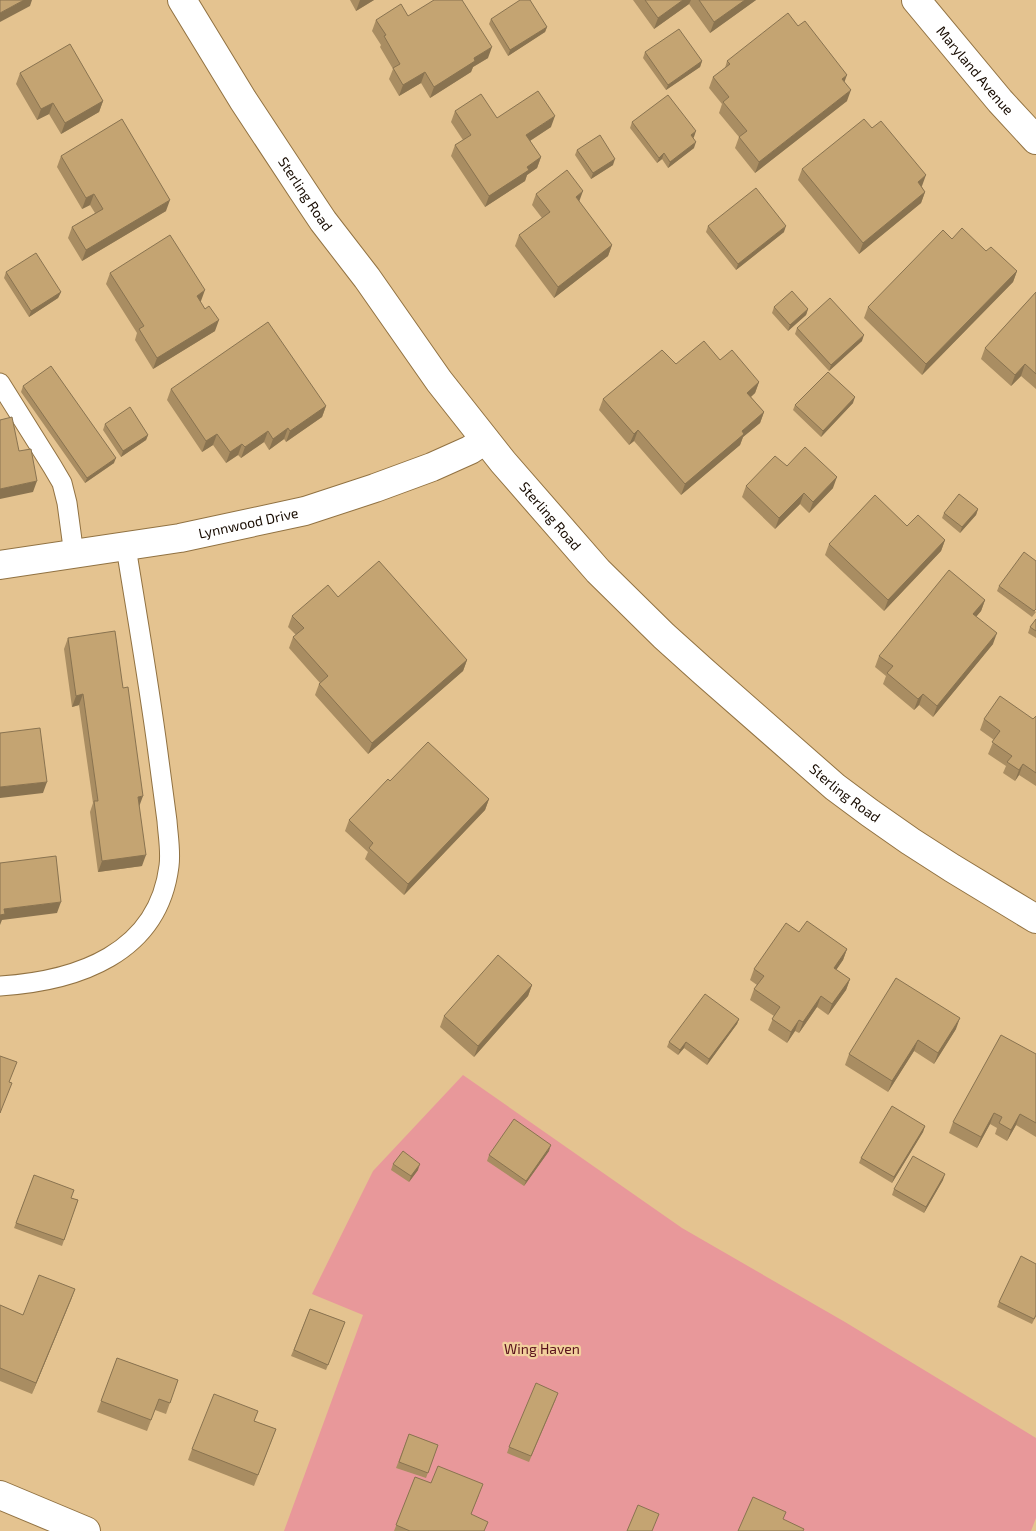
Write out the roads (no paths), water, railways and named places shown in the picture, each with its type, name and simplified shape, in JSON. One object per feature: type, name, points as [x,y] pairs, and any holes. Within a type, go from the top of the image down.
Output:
[{"type":"street","name":"Sterling Road","points":[[182,0],[243,100],[303,192],[378,292],[439,381],[524,488],[598,571],[664,636],[835,787],[952,868],[1036,919]]},
{"type":"street","name":"Maryland Avenue","points":[[916,0],[963,58],[1036,140]]},
{"type":"street","name":"Lynnwood Drive","points":[[0,565],[126,547],[213,532],[305,511],[376,488],[432,467],[470,450],[485,440]]},
{"type":"street","points":[[0,1495],[86,1531]]},
{"type":"lane","points":[[0,383],[62,483],[67,503],[74,554]]},
{"type":"lane","points":[[0,986],[54,979],[91,968],[106,960],[129,944],[151,919],[160,903],[166,884],[169,866],[169,837],[152,711],[126,547]]},
{"type":"park label","name":"Wing Haven","points":[[542,1349]]}]
